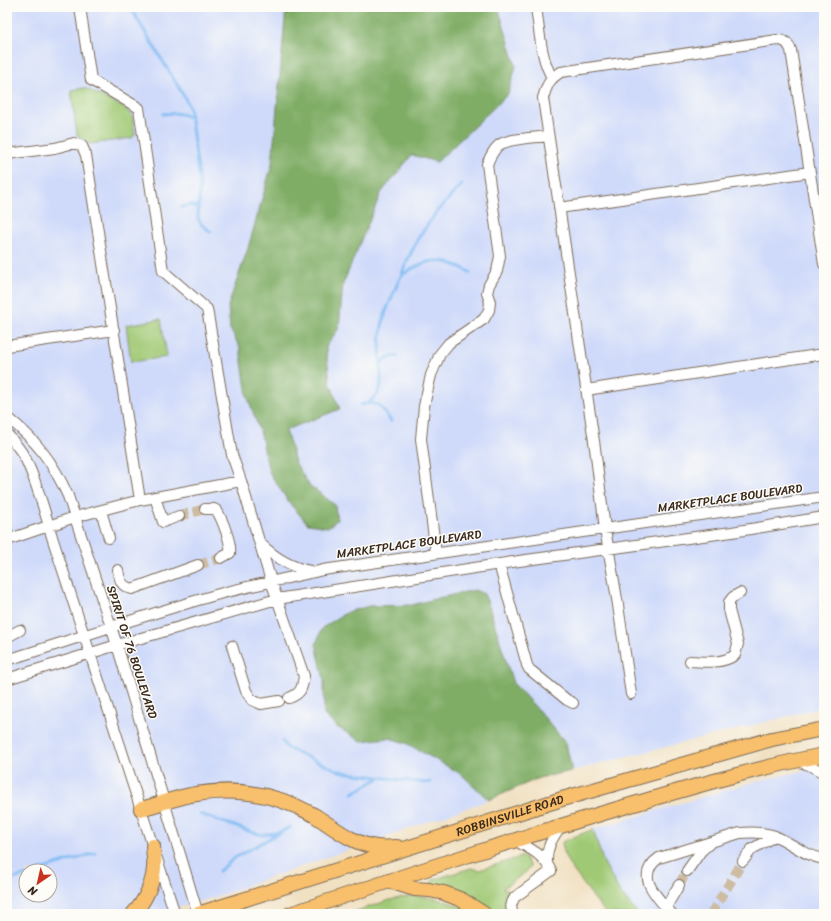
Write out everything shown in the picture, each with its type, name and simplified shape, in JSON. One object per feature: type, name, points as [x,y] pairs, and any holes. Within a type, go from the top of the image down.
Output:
[{"type":"highway","name":"ROBBINSVILLE ROAD","points":[[198,914],[570,797],[772,739],[817,731]]},
{"type":"highway","name":"ROBBINSVILLE ROAD","points":[[290,914],[562,825],[698,785],[795,760],[824,755]]},
{"type":"highway","points":[[141,809],[196,794],[226,791],[253,793],[276,799],[303,810],[366,844],[376,847],[410,848]]},
{"type":"highway","points":[[132,914],[138,909],[148,892],[154,868],[152,846]]},
{"type":"highway","points":[[389,881],[414,889],[429,890],[462,900],[484,914]]},
{"type":"street","points":[[80,7],[91,80],[139,108],[163,271],[207,309],[232,455],[242,481],[271,581],[304,676],[299,693],[289,698]]},
{"type":"street","points":[[536,7],[547,70],[552,77]]},
{"type":"street","points":[[631,694],[605,530],[586,390],[548,136],[543,98],[546,86],[552,77],[561,72],[783,40],[789,44],[791,50],[824,264]]},
{"type":"street","points":[[436,553],[421,439],[424,406],[431,375],[440,354],[449,343],[484,319],[489,310],[490,302],[487,293],[489,285],[498,271],[500,256],[487,164],[492,153],[498,146],[506,141],[548,136]]},
{"type":"street","points":[[7,154],[74,144],[82,146],[86,155],[140,500]]},
{"type":"street","points":[[559,208],[810,172]]},
{"type":"street","points":[[7,346],[114,330]]},
{"type":"street","points":[[586,390],[824,354]]},
{"type":"street","name":"SPIRIT OF 76 BOULEVARD","points":[[7,417],[38,445],[50,461],[62,484],[75,517],[112,628],[198,914]]},
{"type":"street","points":[[7,434],[16,444],[27,461],[34,479],[175,914]]},
{"type":"street","points":[[7,540],[75,517],[140,500],[242,481]]},
{"type":"street","points":[[155,497],[163,522],[179,516]]},
{"type":"street","name":"MARKETPLACE BOULEVARD","points":[[7,660],[170,609],[271,581],[314,572],[824,497]]},
{"type":"street","points":[[205,509],[214,509],[217,511],[228,538],[230,553],[221,558]]},
{"type":"street","points":[[101,511],[109,538]]},
{"type":"street","points":[[7,679],[117,645],[277,599],[499,564],[824,517]]},
{"type":"street","points":[[259,542],[271,554],[284,562],[298,569],[314,572]]},
{"type":"street","points":[[499,564],[529,669],[567,700],[573,703]]},
{"type":"street","points":[[118,570],[122,584],[126,587],[132,588],[198,565]]},
{"type":"street","points":[[690,661],[706,662],[728,660],[735,655],[738,644],[729,610],[729,602],[732,597],[740,593]]},
{"type":"street","points":[[7,637],[20,630]]},
{"type":"street","points":[[232,646],[246,691],[252,700],[261,704],[279,701]]},
{"type":"street","points":[[817,731],[824,725]]},
{"type":"street","points":[[795,760],[824,773]]},
{"type":"street","points":[[549,867],[547,854],[549,844],[554,834],[562,825]]},
{"type":"street","points":[[679,885],[669,911],[650,889],[648,871],[650,866],[659,858],[709,844],[740,833],[759,833],[774,836],[803,852],[824,859]]},
{"type":"street","points":[[743,860],[752,849],[774,836]]},
{"type":"street","points":[[514,840],[535,851],[549,867]]},
{"type":"street","points":[[687,871],[701,851],[709,844]]},
{"type":"street","points":[[513,914],[511,907],[512,901],[515,897],[549,867]]},
{"type":"shaded area","points":[[7,7],[286,7],[272,164],[248,248],[228,306],[230,329],[240,348],[247,395],[261,435],[269,472],[335,505],[309,485],[295,462],[286,430],[340,409],[330,383],[326,347],[339,328],[343,284],[381,193],[412,155],[516,66],[498,7],[824,7],[824,707],[572,771],[566,742],[513,683],[488,603],[475,590],[412,605],[369,606],[346,612],[322,628],[316,644],[324,680],[324,715],[361,741],[389,738],[406,743],[461,774],[489,800],[209,899],[154,914],[7,914]]},
{"type":"shaded area","points":[[824,766],[824,914],[638,914],[621,894],[603,861],[593,829],[750,783]]},
{"type":"green space","points":[[286,7],[498,7],[516,66],[508,94],[437,162],[412,155],[381,193],[343,284],[339,328],[326,347],[330,383],[340,409],[286,430],[295,462],[309,485],[335,505],[337,520],[328,527],[308,524],[290,504],[269,472],[261,435],[247,395],[240,348],[230,329],[228,306],[248,248],[272,164]]},
{"type":"green space","points":[[85,88],[123,107],[132,115],[135,135],[132,138],[90,144],[77,135],[71,90]]},
{"type":"green space","points":[[161,319],[167,357],[131,362],[126,325]]},
{"type":"green space","points":[[475,590],[484,594],[488,603],[513,683],[566,743],[572,771],[539,778],[489,800],[461,774],[406,743],[389,738],[361,741],[337,727],[324,715],[324,680],[316,644],[322,628],[347,612],[369,606],[412,605]]},
{"type":"green space","points":[[593,829],[603,861],[621,894],[638,914],[606,914],[570,866],[564,854],[562,842]]},
{"type":"green space","points":[[524,856],[530,867],[526,872],[503,888],[512,893],[504,914],[493,914],[488,910],[431,884],[432,880],[471,868],[479,870]]},
{"type":"green space","points":[[411,896],[428,897],[444,901],[475,914],[347,914],[390,900]]},
{"type":"waterway","points":[[130,7],[184,96],[189,107],[200,184],[198,218],[201,224],[211,232]]},
{"type":"waterway","points":[[163,114],[174,113],[191,118]]},
{"type":"waterway","points":[[361,405],[369,403],[378,393],[381,385],[380,342],[382,326],[386,311],[408,259],[419,237],[435,214],[462,184]]},
{"type":"waterway","points":[[182,207],[191,205],[199,208]]},
{"type":"waterway","points":[[402,275],[420,265],[435,261],[450,263],[470,272]]},
{"type":"waterway","points":[[381,364],[386,358],[398,356]]},
{"type":"waterway","points":[[369,403],[379,405],[391,421]]},
{"type":"waterway","points":[[282,741],[287,748],[339,771],[425,783],[430,782]]},
{"type":"waterway","points":[[353,793],[379,778]]},
{"type":"waterway","points":[[200,814],[254,833],[263,835],[280,832]]},
{"type":"waterway","points":[[219,871],[236,857],[290,827]]},
{"type":"waterway","points":[[58,864],[95,853]]},
{"type":"waterway","points":[[7,881],[18,878]]},
{"type":"tunnel","points":[[179,516],[205,509]]},
{"type":"tunnel","points":[[198,565],[221,558]]},
{"type":"tunnel","points":[[711,914],[743,861]]},
{"type":"tunnel","points":[[679,885],[687,871]]}]
